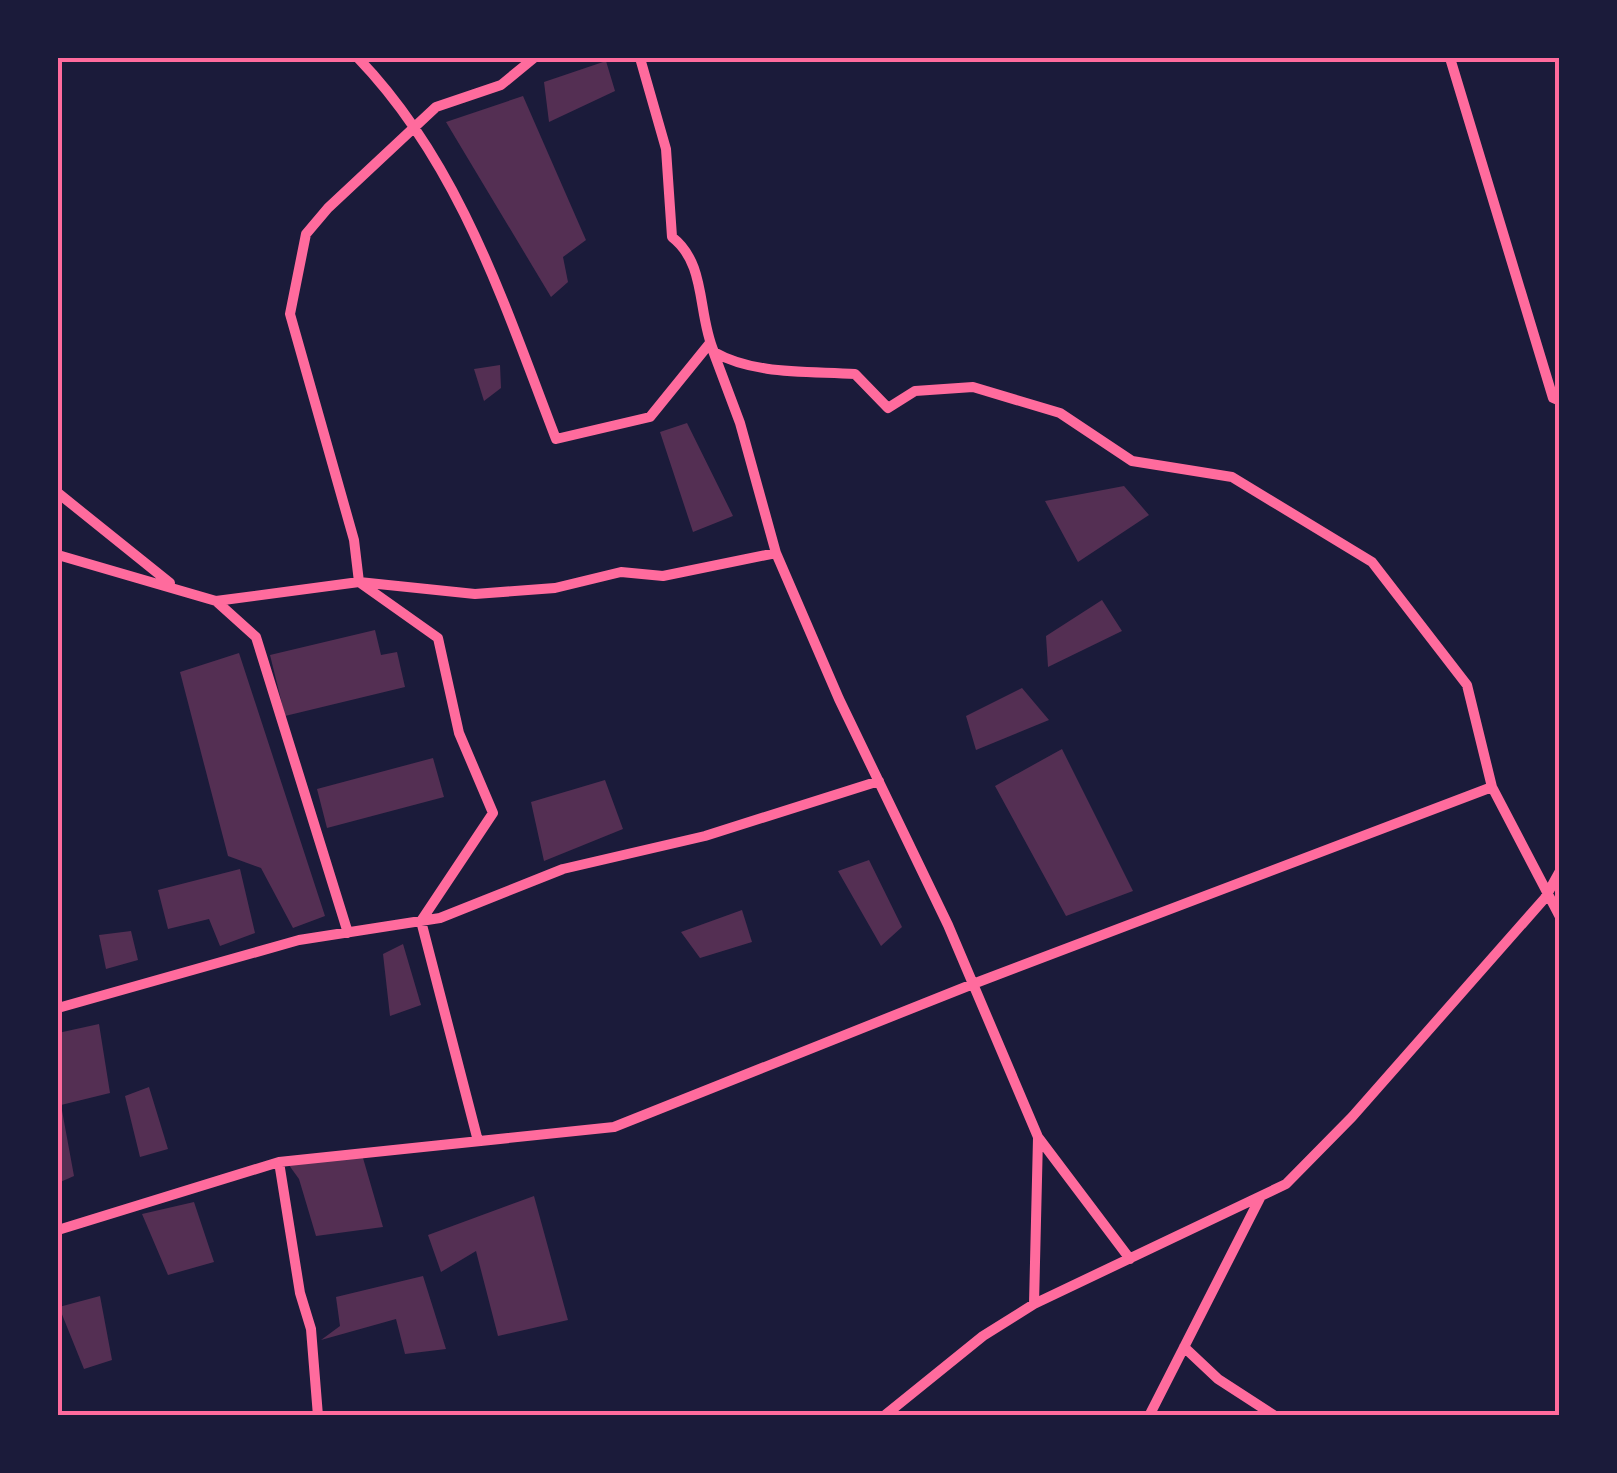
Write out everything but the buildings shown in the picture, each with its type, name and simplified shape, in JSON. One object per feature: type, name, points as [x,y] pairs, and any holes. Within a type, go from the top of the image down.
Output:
[{"type":"street","points":[[358,58],[417,125],[480,241],[556,439],[650,416],[710,343]]},
{"type":"street","points":[[478,1141],[421,921],[492,813],[459,733],[438,638],[359,582],[354,540],[290,314],[294,277],[306,234],[328,208],[436,107],[501,84],[534,58]]},
{"type":"street","points":[[640,58],[666,149],[672,237],[688,249],[696,264],[699,309],[740,423],[776,552],[1038,1138],[1130,1259]]},
{"type":"street","points":[[1450,58],[1553,398],[1560,401]]},
{"type":"street","points":[[710,343],[714,352],[730,361],[855,374],[888,408],[915,390],[972,387],[1060,412],[1132,461],[1232,477],[1372,562],[1466,685],[1492,788],[1546,898],[1560,917]]},
{"type":"street","points":[[58,494],[172,585]]},
{"type":"street","points":[[216,601],[359,582],[475,594],[555,588],[621,572],[662,576],[776,552]]},
{"type":"street","points":[[58,555],[172,585],[216,601],[256,637],[348,932]]},
{"type":"street","points":[[58,1008],[252,953],[464,910],[562,869],[705,836],[879,781]]},
{"type":"street","points":[[58,1230],[279,1162],[614,1127],[972,984],[1492,788]]},
{"type":"street","points":[[884,1416],[982,1336],[1034,1304],[1286,1184],[1352,1117],[1546,898],[1560,872]]},
{"type":"street","points":[[1034,1304],[1038,1138]]},
{"type":"street","points":[[279,1162],[300,1293],[312,1329],[318,1416]]},
{"type":"street","points":[[1149,1416],[1260,1198]]},
{"type":"street","points":[[1184,1347],[1218,1378],[1274,1416]]}]
